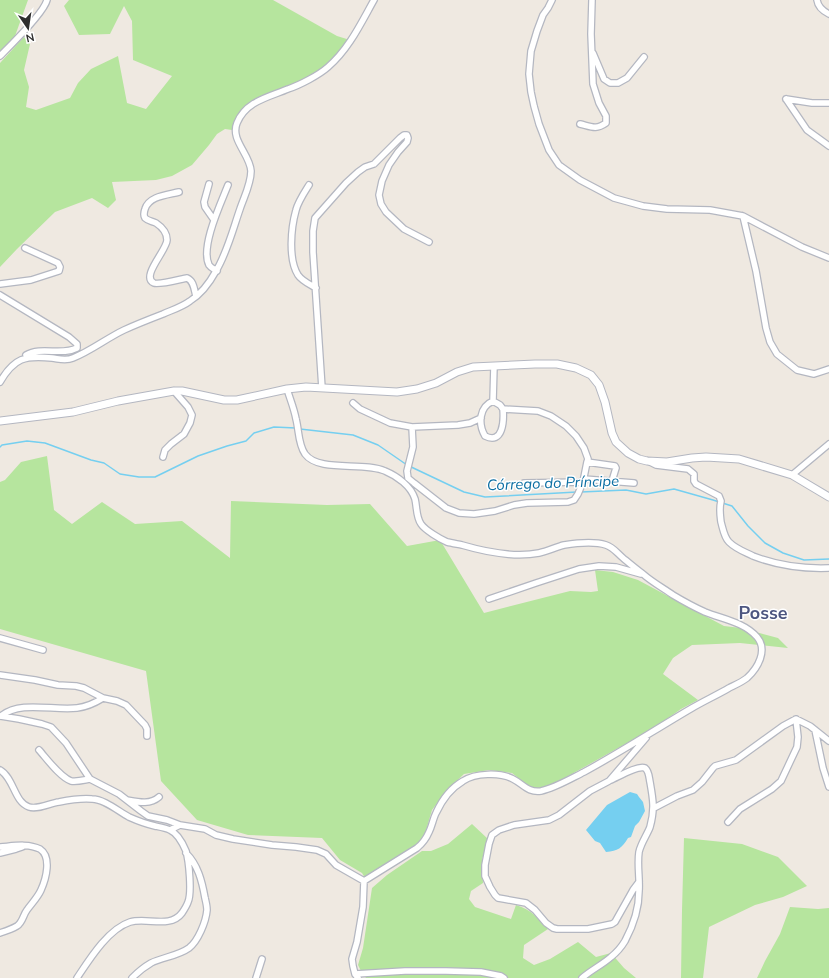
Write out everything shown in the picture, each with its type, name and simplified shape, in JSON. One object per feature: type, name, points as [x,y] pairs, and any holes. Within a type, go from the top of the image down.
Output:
[{"type":"street","points":[[0,56],[40,13],[47,0]]},
{"type":"street","points":[[21,359],[41,357],[68,360],[74,358],[119,333],[191,301],[207,285],[217,271],[229,243],[250,177],[251,170],[246,155],[236,136],[235,129],[240,118],[246,110],[264,98],[290,88],[319,74],[328,67],[353,39],[358,27],[374,0]]},
{"type":"street","points":[[552,0],[544,15],[531,51],[529,74],[531,92],[539,124],[549,150],[559,165],[580,180],[614,198],[643,206],[667,209],[710,210],[743,216],[802,247],[829,258]]},
{"type":"street","points":[[580,124],[594,128],[606,123],[606,116],[593,84],[592,0]]},
{"type":"street","points":[[817,0],[823,11],[829,14]]},
{"type":"street","points":[[592,49],[604,79],[610,83],[618,83],[627,78],[644,57]]},
{"type":"street","points":[[829,103],[812,103],[786,99],[807,130],[829,146]]},
{"type":"street","points":[[322,388],[316,288],[312,252],[315,218],[346,183],[358,172],[365,167],[374,164],[400,138],[407,135],[407,142],[389,165],[382,181],[379,195],[381,204],[386,212],[404,228],[429,242]]},
{"type":"street","points":[[209,184],[204,202],[214,220]]},
{"type":"street","points":[[217,271],[212,268],[207,258],[208,244],[214,220],[228,185]]},
{"type":"street","points":[[309,185],[296,210],[292,231],[291,250],[293,264],[299,275],[306,282],[316,288]]},
{"type":"street","points":[[179,192],[153,198],[145,207],[144,217],[156,223],[164,230],[167,240],[166,247],[150,271],[149,276],[154,283],[187,278],[193,283],[196,296]]},
{"type":"street","points":[[743,216],[770,342],[777,354],[797,370],[814,374],[829,369]]},
{"type":"street","points":[[0,284],[32,280],[59,271],[60,267],[58,263],[25,248]]},
{"type":"street","points":[[0,295],[69,337],[77,344],[77,348],[73,350],[39,351],[29,354],[15,363],[0,382]]},
{"type":"street","points":[[0,421],[74,412],[118,401],[174,391],[182,391],[224,400],[237,400],[287,389],[306,387],[397,392],[417,389],[436,383],[457,372],[473,367],[557,364],[576,368],[591,375],[599,385],[605,402],[612,433],[616,442],[628,453],[656,465],[688,469],[694,474],[696,484],[719,496],[721,503],[719,511],[723,532],[729,542],[741,551],[775,563],[793,567],[829,568]]},
{"type":"street","points":[[493,401],[494,366]]},
{"type":"street","points":[[287,389],[304,452],[309,457],[324,464],[383,469],[400,479],[415,499],[416,510],[420,523],[425,529],[446,541],[472,548],[524,555],[540,553],[563,546],[578,544],[592,543],[606,545],[612,548],[643,575],[674,596],[702,611],[743,626],[758,638],[762,648],[760,659],[756,668],[745,679],[574,777],[544,790],[535,791],[529,790],[514,779],[504,775],[486,774],[460,782],[449,792],[435,814],[429,832],[423,843],[364,881]]},
{"type":"street","points":[[163,457],[165,450],[184,434],[190,424],[192,415],[188,407],[174,391]]},
{"type":"street","points":[[493,401],[500,405],[503,409],[503,414],[500,434],[495,438],[490,438],[485,436],[480,425],[485,405],[493,401]]},
{"type":"street","points":[[353,403],[360,409],[390,423],[412,427],[458,425],[470,423],[481,418]]},
{"type":"street","points":[[412,427],[413,447],[406,471],[408,478],[446,508],[458,513],[474,514],[495,511],[514,504],[568,502],[574,500],[584,480],[588,459],[584,448],[576,436],[566,426],[552,416],[538,411],[503,409]]},
{"type":"street","points":[[792,475],[829,444]]},
{"type":"street","points":[[647,461],[667,462],[706,457],[739,459],[792,475],[829,497]]},
{"type":"street","points":[[587,462],[615,466],[616,468],[612,481]]},
{"type":"street","points":[[524,483],[584,480],[634,483]]},
{"type":"street","points":[[489,600],[536,582],[580,569],[599,566],[616,567],[643,575]]},
{"type":"street","points":[[0,638],[43,650]]},
{"type":"street","points":[[0,675],[58,685],[76,686],[84,688],[103,698],[117,701],[126,705],[145,725],[147,729],[147,736]]},
{"type":"street","points":[[1,716],[17,708],[78,708],[94,703],[103,698]]},
{"type":"street","points":[[1,716],[42,724],[51,728],[66,743],[90,779],[119,794],[148,816],[205,830],[216,835],[233,839],[317,850],[326,854],[336,865],[364,881]]},
{"type":"street","points":[[796,719],[810,726],[829,741]]},
{"type":"street","points":[[654,808],[677,796],[693,790],[702,782],[713,768],[736,760],[782,726],[796,719]]},
{"type":"street","points":[[728,822],[740,809],[772,789],[781,781],[797,747],[798,737],[796,719]]},
{"type":"street","points":[[815,730],[822,768],[829,787]]},
{"type":"street","points":[[609,781],[652,732]]},
{"type":"street","points":[[39,750],[64,777],[76,781],[90,779]]},
{"type":"street","points":[[582,978],[611,957],[624,942],[630,930],[637,908],[639,892],[639,882],[638,864],[640,851],[650,827],[654,808],[650,778],[647,770],[638,767],[609,781],[590,791],[554,818],[514,825],[499,830],[492,835],[485,865],[485,876],[495,895],[498,898],[526,903],[553,928],[588,928],[612,924],[615,922],[639,882]]},
{"type":"street","points":[[0,770],[7,774],[22,802],[28,807],[35,808],[76,799],[100,800],[130,817],[170,830],[182,843],[186,853],[190,887],[188,902],[182,914],[174,919],[164,922],[131,922],[120,927],[105,940],[77,978]]},
{"type":"street","points":[[127,800],[150,802],[159,796]]},
{"type":"street","points":[[170,830],[180,825]]},
{"type":"street","points":[[0,847],[26,845],[40,849],[47,858],[48,865],[41,889],[26,912],[23,920],[18,926],[0,933]]},
{"type":"street","points":[[0,853],[26,845]]},
{"type":"street","points":[[132,978],[152,962],[175,955],[188,949],[193,944],[205,922],[207,910],[203,883],[192,859],[186,853]]},
{"type":"street","points":[[364,881],[363,907],[357,942],[352,959],[352,966],[356,976],[405,971],[481,972],[504,978]]},
{"type":"street","points":[[256,978],[262,959]]},
{"type":"green space","points":[[0,0],[28,0],[15,36],[0,51]]},
{"type":"green space","points":[[69,0],[273,0],[337,36],[350,40],[316,75],[283,91],[261,96],[248,104],[237,116],[232,130],[225,129],[217,134],[192,165],[172,176],[156,180],[112,182],[116,200],[108,208],[92,198],[55,212],[0,267],[0,63],[24,37],[30,44],[24,70],[29,87],[26,107],[36,110],[70,98],[78,83],[91,69],[118,56],[127,103],[146,109],[172,76],[133,60],[132,21],[124,6],[110,34],[79,35],[64,6]]},
{"type":"green space","points":[[47,456],[54,510],[72,524],[102,502],[135,524],[182,521],[230,558],[231,501],[327,505],[370,504],[407,546],[440,540],[484,613],[570,591],[598,591],[595,570],[613,572],[638,580],[724,626],[741,628],[778,638],[788,648],[740,643],[692,645],[673,658],[663,674],[698,700],[681,709],[654,728],[545,789],[532,789],[512,773],[489,770],[464,774],[447,790],[432,810],[425,834],[416,847],[365,878],[362,873],[340,860],[322,838],[248,835],[197,820],[161,781],[146,671],[0,629],[0,482],[5,480],[21,462]]},
{"type":"green space","points":[[472,824],[488,839],[482,860],[483,883],[471,891],[469,899],[475,907],[511,919],[516,905],[522,907],[534,914],[548,929],[524,945],[523,958],[534,965],[550,959],[578,942],[596,957],[611,953],[624,968],[636,978],[366,978],[358,965],[363,948],[372,888],[387,875],[422,851],[431,851],[448,844]]},
{"type":"green space","points":[[684,838],[742,844],[778,857],[807,886],[783,897],[755,905],[709,927],[703,978],[681,978]]},
{"type":"green space","points":[[790,907],[818,909],[829,908],[829,978],[757,978],[780,934]]},
{"type":"water","points":[[630,792],[637,794],[643,802],[645,811],[635,826],[631,837],[614,851],[606,852],[600,843],[595,841],[586,830],[607,805]]},
{"type":"waterway","name":"Córrego do Príncipe","points":[[0,447],[2,445],[27,441],[45,443],[91,460],[104,463],[120,474],[139,477],[155,477],[198,456],[246,441],[254,433],[274,427],[296,428]]},
{"type":"waterway","name":"Córrego do Príncipe","points":[[300,429],[353,435],[378,445],[407,465],[464,492],[485,497],[577,492]]},
{"type":"waterway","name":"Córrego do Príncipe","points":[[581,492],[626,490],[646,494],[674,489],[732,506],[748,526],[765,543],[783,553],[804,560],[829,559]]},
{"type":"district","name":"Posse","points":[[763,613]]}]
